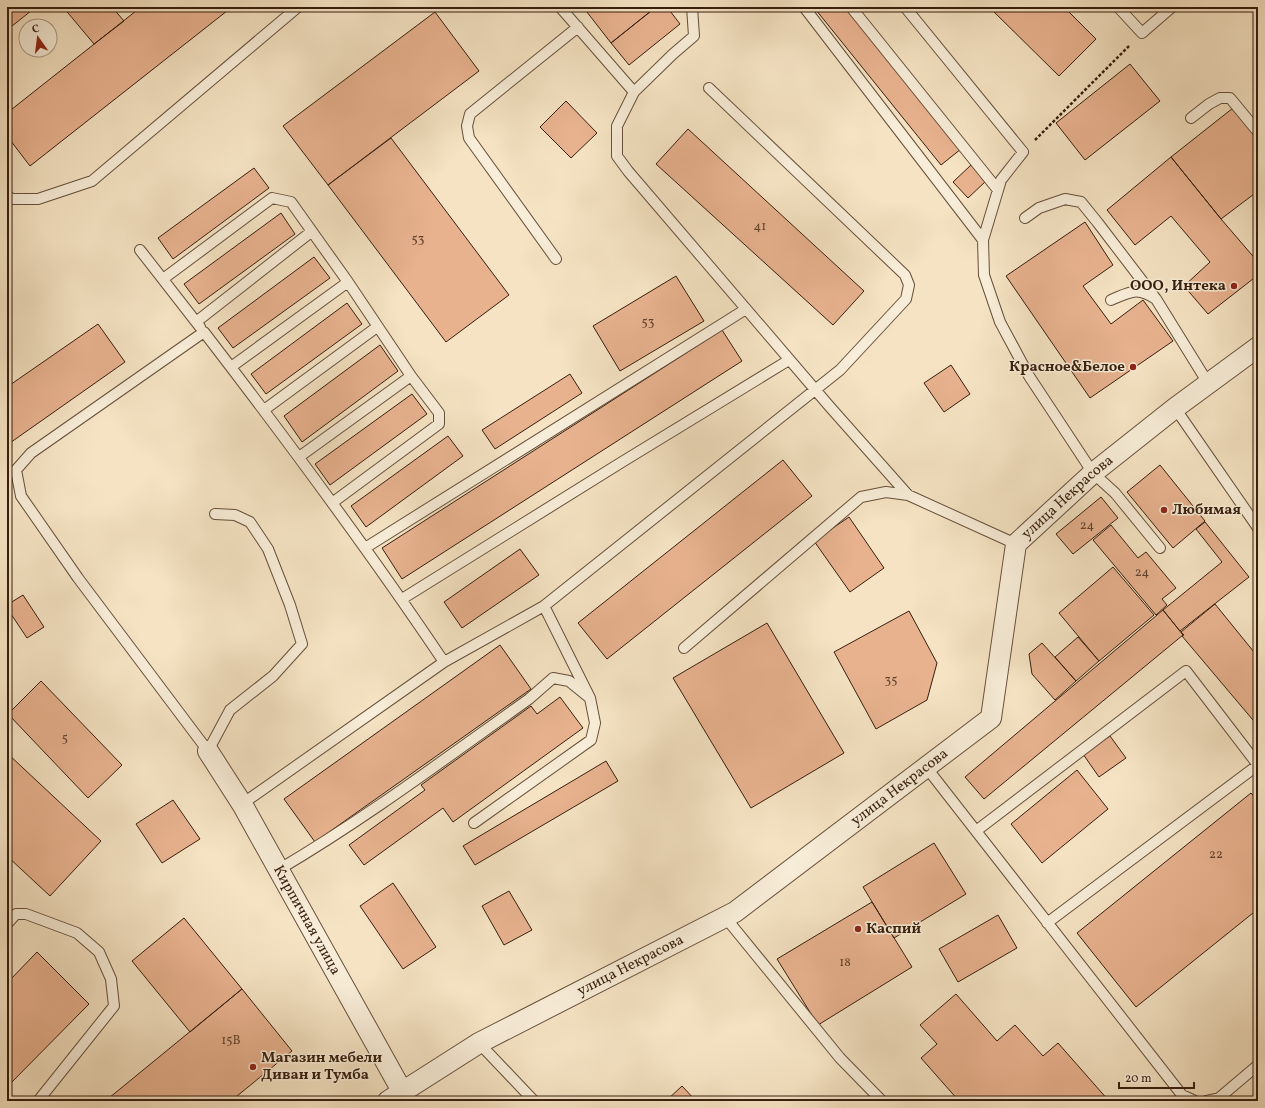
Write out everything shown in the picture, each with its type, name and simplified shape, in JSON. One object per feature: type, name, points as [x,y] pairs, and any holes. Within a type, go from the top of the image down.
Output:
[{"type":"street","name":"улица Некрасова","points":[[395,1096],[479,1043],[735,912],[991,718],[1016,544],[1093,473],[1175,408],[1258,347]]},
{"type":"street","name":"Кирпичная улица","points":[[208,751],[242,804],[278,870],[395,1096]]},
{"type":"lane","points":[[7,194],[11,199],[38,199],[92,181],[298,7]]},
{"type":"lane","points":[[560,7],[634,92]]},
{"type":"lane","points":[[692,7],[694,36],[634,92],[617,126],[617,156],[628,171],[789,360],[908,495]]},
{"type":"lane","points":[[804,7],[983,240]]},
{"type":"lane","points":[[851,7],[998,190]]},
{"type":"lane","points":[[905,7],[1023,152],[1001,180],[983,240],[984,275],[1000,322],[1029,376],[1093,473],[1115,492],[1160,548]]},
{"type":"lane","points":[[1118,7],[1142,33],[1172,7]]},
{"type":"lane","points":[[556,259],[469,138],[467,126],[470,114],[578,27]]},
{"type":"lane","points":[[242,804],[444,662],[544,606],[840,370],[906,299],[909,286],[905,275],[709,88]]},
{"type":"lane","points":[[1191,118],[1209,104],[1220,98],[1230,98],[1258,132]]},
{"type":"lane","points":[[163,279],[272,198],[291,202],[348,282],[411,376],[439,414],[439,424],[332,503]]},
{"type":"lane","points":[[1025,218],[1039,208],[1065,199],[1081,202],[1156,299],[1208,383]]},
{"type":"lane","points":[[196,322],[311,232]]},
{"type":"lane","points":[[140,250],[299,457],[402,599],[444,662]]},
{"type":"lane","points":[[231,367],[348,282]]},
{"type":"lane","points":[[1111,300],[1135,290],[1148,293],[1156,299]]},
{"type":"lane","points":[[365,548],[746,309]]},
{"type":"lane","points":[[264,410],[377,327]]},
{"type":"lane","points":[[204,332],[31,453],[16,470],[21,496],[78,578],[208,751],[230,710],[273,676],[302,644],[290,605],[265,544],[250,522],[235,515],[215,514]]},
{"type":"lane","points":[[402,599],[789,360]]},
{"type":"lane","points":[[299,457],[411,376]]},
{"type":"lane","points":[[1175,408],[1258,528]]},
{"type":"lane","points":[[684,648],[861,498],[886,492],[908,495],[1016,544]]},
{"type":"lane","points":[[474,823],[591,740],[595,723],[590,698],[544,606]]},
{"type":"lane","points":[[976,831],[1186,671],[1258,765],[1047,922]]},
{"type":"lane","points":[[278,870],[357,820],[529,699],[553,678],[569,681],[590,698]]},
{"type":"lane","points":[[926,767],[1182,1095],[1195,1101]]},
{"type":"lane","points":[[7,924],[16,914],[26,914],[77,933],[98,952],[110,979],[114,1006],[38,1101]]},
{"type":"lane","points":[[725,917],[840,1058],[882,1101]]},
{"type":"lane","points":[[479,1043],[534,1101]]},
{"type":"lane","points":[[1206,1101],[1219,1098],[1258,1065]]},
{"type":"path","points":[[1023,152],[1142,33]]},
{"type":"building","points":[[7,7],[36,7],[22,18],[18,18],[18,21],[7,30]]},
{"type":"building","points":[[63,7],[112,7],[124,21],[94,44]]},
{"type":"building","points":[[141,7],[232,7],[30,166],[7,136],[7,113]]},
{"type":"building","points":[[583,7],[656,7],[611,43]]},
{"type":"building","points":[[656,7],[667,7],[680,24],[629,65],[611,43]]},
{"type":"building","points":[[820,7],[847,7],[961,149],[941,165],[816,10]]},
{"type":"building","points":[[989,7],[1064,7],[1096,39],[1059,76]]},
{"type":"building","points":[[435,12],[479,71],[328,185],[283,126]]},
{"type":"building","points":[[1130,64],[1160,101],[1085,160],[1056,123]]},
{"type":"building","points":[[566,101],[597,133],[571,158],[540,127]]},
{"type":"building","points":[[1233,108],[1258,138],[1258,191],[1221,219],[1171,157]]},
{"type":"building","points":[[688,129],[864,291],[833,325],[656,164]]},
{"type":"building","points":[[391,138],[509,295],[446,342],[328,185]]},
{"type":"building","points":[[1171,157],[1258,262],[1258,275],[1208,314],[1184,286],[1210,262],[1171,216],[1135,245],[1107,210]]},
{"type":"building","points":[[971,165],[986,181],[968,198],[953,182]]},
{"type":"building","points":[[254,168],[269,188],[173,259],[158,238]]},
{"type":"building","points":[[281,213],[295,234],[199,304],[184,284]]},
{"type":"building","points":[[1085,222],[1113,265],[1083,286],[1111,324],[1143,300],[1173,341],[1090,398],[1006,276]]},
{"type":"building","points":[[314,257],[330,278],[233,348],[218,328]]},
{"type":"building","points":[[676,276],[704,321],[620,371],[593,326]]},
{"type":"building","points":[[347,303],[362,324],[266,394],[251,374]]},
{"type":"building","points":[[98,324],[125,362],[7,445],[7,387]]},
{"type":"building","points":[[722,330],[742,361],[402,579],[382,548]]},
{"type":"building","points":[[380,345],[398,371],[302,442],[284,416]]},
{"type":"building","points":[[951,365],[970,394],[944,412],[924,383]]},
{"type":"building","points":[[570,374],[582,393],[495,449],[482,430]]},
{"type":"building","points":[[412,394],[427,414],[330,485],[315,464]]},
{"type":"building","points":[[448,436],[463,456],[366,527],[351,506]]},
{"type":"building","points":[[783,460],[812,496],[607,659],[578,623]]},
{"type":"building","points":[[1160,465],[1205,521],[1173,548],[1127,492]]},
{"type":"building","points":[[1101,497],[1118,518],[1073,554],[1056,534]]},
{"type":"building","points":[[849,517],[884,568],[850,592],[814,541]]},
{"type":"building","points":[[1205,522],[1249,577],[1180,631],[1163,610],[1222,562],[1196,529]]},
{"type":"building","points":[[1111,525],[1138,558],[1146,552],[1176,588],[1162,599],[1167,605],[1156,615],[1093,540]]},
{"type":"building","points":[[520,549],[539,575],[462,628],[444,602]]},
{"type":"building","points":[[1113,567],[1154,615],[1099,661],[1059,613]]},
{"type":"building","points":[[23,595],[44,627],[27,638],[7,608],[7,605]]},
{"type":"building","points":[[1215,604],[1258,657],[1258,726],[1182,636],[1184,635],[1181,632]]},
{"type":"building","points":[[1163,610],[1183,635],[984,799],[965,777]]},
{"type":"building","points":[[909,611],[937,663],[927,700],[876,729],[834,652]]},
{"type":"building","points":[[767,623],[844,753],[751,808],[673,678]]},
{"type":"building","points":[[1078,637],[1099,661],[1076,681],[1055,657]]},
{"type":"building","points":[[1042,643],[1076,681],[1055,700],[1032,674],[1029,654]]},
{"type":"building","points":[[500,645],[531,689],[315,842],[284,799]]},
{"type":"building","points":[[41,681],[122,765],[88,798],[8,714]]},
{"type":"building","points":[[560,697],[583,728],[453,822],[443,808],[364,865],[349,845],[425,790],[421,785],[531,706],[537,714]]},
{"type":"building","points":[[1110,736],[1126,758],[1099,777],[1083,754]]},
{"type":"building","points":[[7,753],[101,841],[50,896],[7,856]]},
{"type":"building","points":[[606,761],[618,781],[475,865],[463,846]]},
{"type":"building","points":[[1077,770],[1108,809],[1042,863],[1011,824]]},
{"type":"building","points":[[1251,793],[1258,801],[1258,909],[1136,1007],[1077,933]]},
{"type":"building","points":[[173,800],[200,839],[162,863],[136,824]]},
{"type":"building","points":[[934,843],[966,894],[894,938],[863,887]]},
{"type":"building","points":[[393,883],[436,947],[403,969],[360,906]]},
{"type":"building","points":[[509,891],[532,930],[504,945],[482,906]]},
{"type":"building","points":[[872,902],[912,967],[818,1025],[777,959]]},
{"type":"building","points":[[998,915],[1017,948],[958,982],[939,949]]},
{"type":"building","points":[[184,918],[242,989],[190,1032],[132,961]]},
{"type":"building","points":[[37,952],[89,1004],[7,1087],[7,983]]},
{"type":"building","points":[[242,989],[292,1051],[231,1101],[112,1101],[109,1098]]},
{"type":"building","points":[[956,994],[997,1041],[1015,1025],[1043,1056],[1058,1043],[1109,1101],[959,1101],[921,1058],[937,1044],[920,1025]]},
{"type":"building","points":[[682,1086],[696,1101],[666,1101]]},
{"type":"place","name":"ООО, Интека","points":[[1234,286]]},
{"type":"place","name":"Красное&Белое","points":[[1133,367]]},
{"type":"place","name":"Любимая","points":[[1164,510]]},
{"type":"place","name":"Каспий","points":[[858,929]]},
{"type":"place","name":"Магазин мебели Диван и Тумба","points":[[253,1067]]}]
